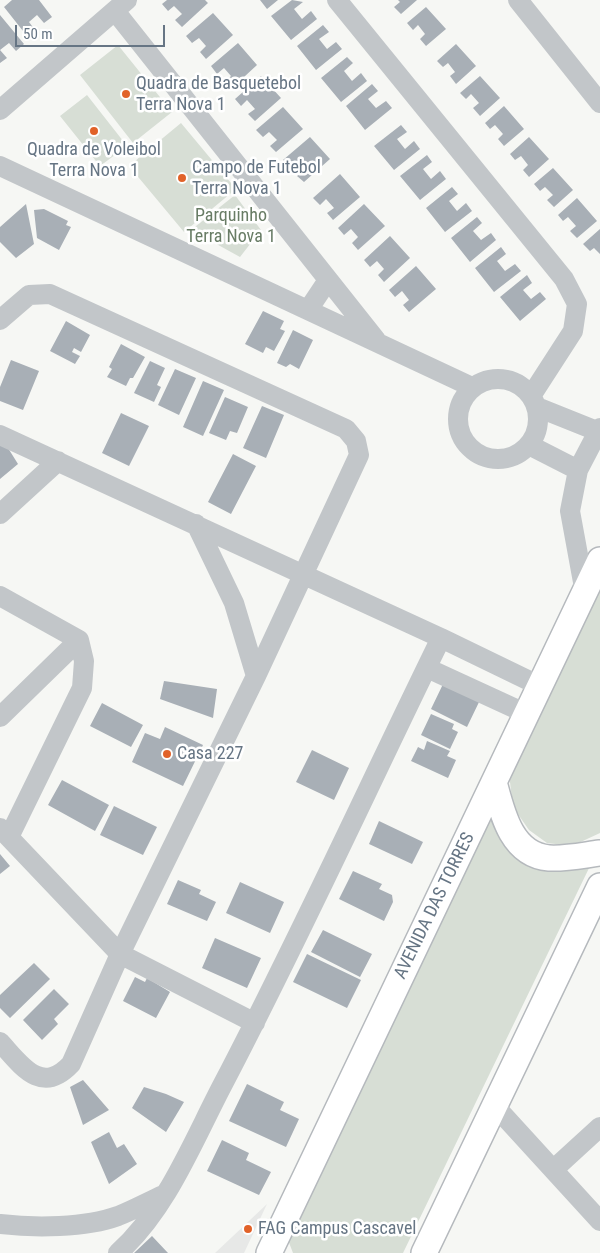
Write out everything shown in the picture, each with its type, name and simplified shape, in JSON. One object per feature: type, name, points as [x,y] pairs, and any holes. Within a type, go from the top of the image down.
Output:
[{"type":"main road","name":"AVENIDA DAS TORRES","points":[[273,1250],[600,560]]},
{"type":"main road","points":[[494,782],[504,818],[516,840],[529,852],[549,858],[600,853]]},
{"type":"main road","points":[[424,1253],[600,886]]},
{"type":"street","points":[[338,0],[564,278],[577,304],[573,331],[534,401]]},
{"type":"street","points":[[518,0],[600,103]]},
{"type":"street","points":[[0,110],[121,5],[328,280],[379,344]]},
{"type":"street","points":[[0,166],[472,388]]},
{"type":"street","points":[[308,310],[328,280]]},
{"type":"street","points":[[0,320],[30,295],[50,294],[346,429],[356,441],[359,455],[256,676],[120,954],[71,1064],[62,1074],[43,1078],[30,1074],[0,1042]]},
{"type":"street","points":[[497,378],[510,380],[522,386],[534,401],[539,421],[536,434],[529,445],[508,458],[484,457],[469,447],[459,432],[457,420],[461,402],[472,388],[483,380],[497,378]]},
{"type":"street","points":[[534,401],[598,430],[578,470],[570,511],[585,593]]},
{"type":"street","points":[[0,435],[196,524],[540,686]]},
{"type":"street","points":[[529,445],[578,470]]},
{"type":"street","points":[[0,514],[58,461]]},
{"type":"street","points":[[196,524],[234,603],[256,676]]},
{"type":"street","points":[[0,596],[79,640],[84,661],[82,688],[4,833],[120,954],[255,1023]]},
{"type":"street","points":[[118,1253],[131,1241],[165,1195],[255,1023],[441,638]]},
{"type":"street","points":[[0,717],[79,640]]},
{"type":"street","points":[[427,668],[527,714]]},
{"type":"street","points":[[494,1104],[600,1221]]},
{"type":"street","points":[[554,1169],[600,1127]]},
{"type":"street","points":[[0,1224],[24,1227],[66,1226],[116,1217],[165,1195]]},
{"type":"shaded area","name":"FAG Campus Cascavel","points":[[267,1204],[244,1253],[215,1253]]},
{"type":"green space","name":"Quadra de Basquetebol Terra Nova 1","points":[[118,45],[172,112],[133,143],[80,75]]},
{"type":"green space","name":"Quadra de Voleibol Terra Nova 1","points":[[87,95],[127,146],[100,166],[60,116]]},
{"type":"green space","name":"Campo de Futebol Terra Nova 1","points":[[181,123],[236,189],[184,232],[129,166]]},
{"type":"green space","name":"Parquinho Terra Nova 1","points":[[235,195],[261,230],[240,257],[191,230]]},
{"type":"green space","points":[[600,580],[600,833],[572,846],[547,843],[529,830],[513,807],[509,774]]},
{"type":"green space","points":[[490,817],[507,846],[591,864],[403,1253],[293,1253],[288,1240]]},
{"type":"building","points":[[12,0],[39,0],[52,17],[44,23],[37,15],[29,22],[35,30],[27,36],[4,7]]},
{"type":"building","points":[[167,0],[205,0],[208,3],[182,27],[175,20],[182,14],[174,6],[168,11],[162,4]]},
{"type":"building","points":[[260,0],[278,0],[267,9]]},
{"type":"building","points":[[292,0],[303,2],[294,9],[302,19],[311,11],[317,19],[291,40],[271,16]]},
{"type":"building","points":[[398,0],[417,0],[401,14],[394,7],[400,2]]},
{"type":"building","points":[[426,7],[446,29],[426,46],[420,39],[425,34],[418,25],[413,30],[407,23]]},
{"type":"building","points":[[213,13],[233,35],[206,59],[200,52],[206,46],[199,38],[192,43],[186,36]]},
{"type":"building","points":[[0,15],[24,44],[16,51],[9,43],[0,50]]},
{"type":"building","points":[[323,25],[329,32],[319,39],[327,49],[336,42],[342,49],[316,70],[297,46]]},
{"type":"building","points":[[238,43],[257,65],[231,89],[225,82],[231,76],[224,68],[217,74],[211,66]]},
{"type":"building","points":[[456,44],[476,66],[456,84],[450,76],[455,72],[448,63],[443,67],[437,61]]},
{"type":"building","points":[[0,50],[7,58],[0,63]]},
{"type":"building","points":[[347,57],[353,63],[344,71],[352,81],[361,73],[367,81],[341,102],[321,78]]},
{"type":"building","points":[[261,76],[281,98],[255,121],[248,114],[255,109],[247,100],[241,106],[235,99]]},
{"type":"building","points":[[480,76],[500,98],[480,116],[473,108],[479,103],[471,94],[466,99],[460,93]]},
{"type":"building","points":[[372,84],[378,91],[368,99],[376,108],[386,101],[392,108],[365,130],[346,106]]},
{"type":"building","points":[[504,106],[524,129],[504,146],[498,139],[503,134],[495,125],[490,129],[485,123]]},
{"type":"building","points":[[283,107],[303,129],[276,152],[270,146],[277,140],[269,132],[263,137],[256,130]]},
{"type":"building","points":[[401,125],[407,132],[397,139],[405,149],[414,141],[420,149],[394,170],[374,146]]},
{"type":"building","points":[[310,137],[330,159],[304,182],[297,176],[304,170],[297,161],[290,167],[283,160]]},
{"type":"building","points":[[529,137],[549,159],[529,177],[523,170],[528,165],[521,156],[515,160],[510,154]]},
{"type":"building","points":[[427,155],[432,162],[423,169],[431,179],[440,171],[446,179],[420,200],[400,176]]},
{"type":"building","points":[[553,168],[573,190],[554,207],[547,200],[553,195],[545,187],[540,191],[534,184]]},
{"type":"building","points":[[340,174],[360,197],[333,220],[327,213],[334,208],[326,199],[320,205],[313,198]]},
{"type":"building","points":[[452,187],[458,194],[449,201],[457,211],[466,203],[472,211],[445,232],[426,208]]},
{"type":"building","points":[[577,198],[597,221],[577,238],[570,231],[576,226],[568,217],[563,221],[558,215]]},
{"type":"building","points":[[26,204],[34,244],[16,258],[0,242],[0,227]]},
{"type":"building","points":[[364,204],[385,226],[358,250],[352,243],[358,237],[351,229],[344,235],[338,228]]},
{"type":"building","points":[[44,209],[68,221],[66,225],[71,227],[59,250],[37,238],[34,210]]},
{"type":"building","points":[[477,217],[482,223],[473,231],[481,240],[491,233],[496,240],[470,262],[451,238]]},
{"type":"building","points":[[600,229],[600,254],[594,248],[590,251],[583,244]]},
{"type":"building","points":[[390,236],[410,258],[384,282],[378,275],[384,269],[377,261],[370,267],[364,260]]},
{"type":"building","points":[[501,247],[506,254],[497,261],[505,271],[515,264],[521,271],[494,292],[475,268]]},
{"type":"building","points":[[416,266],[436,289],[409,312],[403,305],[409,300],[402,291],[395,297],[389,290]]},
{"type":"building","points":[[527,275],[532,283],[523,290],[531,299],[540,292],[546,299],[520,321],[500,297]]},
{"type":"building","points":[[263,311],[284,321],[280,329],[285,331],[274,351],[266,347],[263,353],[245,344]]},
{"type":"building","points":[[66,321],[90,335],[81,352],[74,348],[72,352],[80,356],[75,364],[50,351]]},
{"type":"building","points":[[293,330],[313,340],[299,369],[290,364],[286,367],[277,363]]},
{"type":"building","points":[[121,344],[145,357],[126,386],[107,377],[112,369],[109,367]]},
{"type":"building","points":[[11,360],[39,371],[23,410],[0,401],[0,387]]},
{"type":"building","points":[[150,361],[165,368],[157,385],[161,387],[154,402],[134,393]]},
{"type":"building","points":[[175,369],[196,378],[179,415],[158,405]]},
{"type":"building","points":[[203,381],[224,390],[203,436],[183,427]]},
{"type":"building","points":[[225,397],[248,407],[237,433],[230,431],[226,440],[209,433]]},
{"type":"building","points":[[262,406],[284,415],[266,458],[243,448]]},
{"type":"building","points":[[121,413],[149,426],[129,466],[102,453]]},
{"type":"building","points":[[0,445],[8,448],[18,464],[0,479]]},
{"type":"building","points":[[233,454],[256,466],[231,514],[208,502]]},
{"type":"building","points":[[164,681],[217,689],[213,718],[160,699]]},
{"type":"building","points":[[444,682],[480,700],[467,727],[431,709]]},
{"type":"building","points":[[102,703],[143,725],[131,747],[90,726]]},
{"type":"building","points":[[431,714],[454,724],[452,729],[458,732],[450,749],[421,735]]},
{"type":"building","name":"Casa 227","points":[[165,727],[203,745],[183,786],[132,762],[145,733],[160,739]]},
{"type":"building","points":[[427,741],[450,751],[447,756],[456,760],[448,778],[411,761],[418,747],[424,750]]},
{"type":"building","points":[[312,750],[349,768],[334,800],[296,782]]},
{"type":"building","points":[[62,780],[109,805],[95,831],[48,805]]},
{"type":"building","points":[[114,806],[157,827],[143,855],[100,835]]},
{"type":"building","points":[[379,821],[423,842],[412,864],[369,844]]},
{"type":"building","points":[[0,854],[10,866],[0,874]]},
{"type":"building","points":[[353,871],[382,884],[379,889],[392,895],[393,902],[384,921],[339,899]]},
{"type":"building","points":[[178,880],[201,890],[199,894],[216,902],[207,921],[167,904]]},
{"type":"building","points":[[240,882],[284,902],[270,933],[226,913]]},
{"type":"building","points":[[323,930],[372,954],[360,977],[311,952]]},
{"type":"building","points":[[215,938],[261,958],[247,988],[202,968]]},
{"type":"building","points":[[307,954],[361,980],[347,1008],[293,982]]},
{"type":"building","points":[[34,963],[50,979],[10,1018],[0,1008],[0,995]]},
{"type":"building","points":[[135,977],[145,982],[147,978],[170,992],[156,1018],[123,1001]]},
{"type":"building","points":[[54,989],[69,1004],[54,1019],[58,1024],[42,1040],[23,1020]]},
{"type":"building","points":[[83,1080],[109,1110],[83,1125],[70,1087]]},
{"type":"building","points":[[247,1084],[284,1102],[280,1110],[299,1119],[286,1147],[229,1121]]},
{"type":"building","points":[[144,1087],[184,1102],[166,1132],[132,1108]]},
{"type":"building","points":[[109,1132],[117,1148],[124,1144],[137,1164],[109,1184],[91,1142]]},
{"type":"building","points":[[222,1140],[249,1153],[246,1160],[271,1172],[259,1195],[207,1171]]},
{"type":"building","points":[[152,1236],[168,1253],[134,1253]]},
{"type":"place","name":"Quadra de Basquetebol Terra Nova 1","points":[[126,94]]},
{"type":"place","name":"Quadra de Voleibol Terra Nova 1","points":[[94,131]]},
{"type":"place","name":"Campo de Futebol Terra Nova 1","points":[[182,178]]},
{"type":"place","name":"Casa 227","points":[[167,754]]},
{"type":"place","name":"FAG Campus Cascavel","points":[[248,1229]]}]
